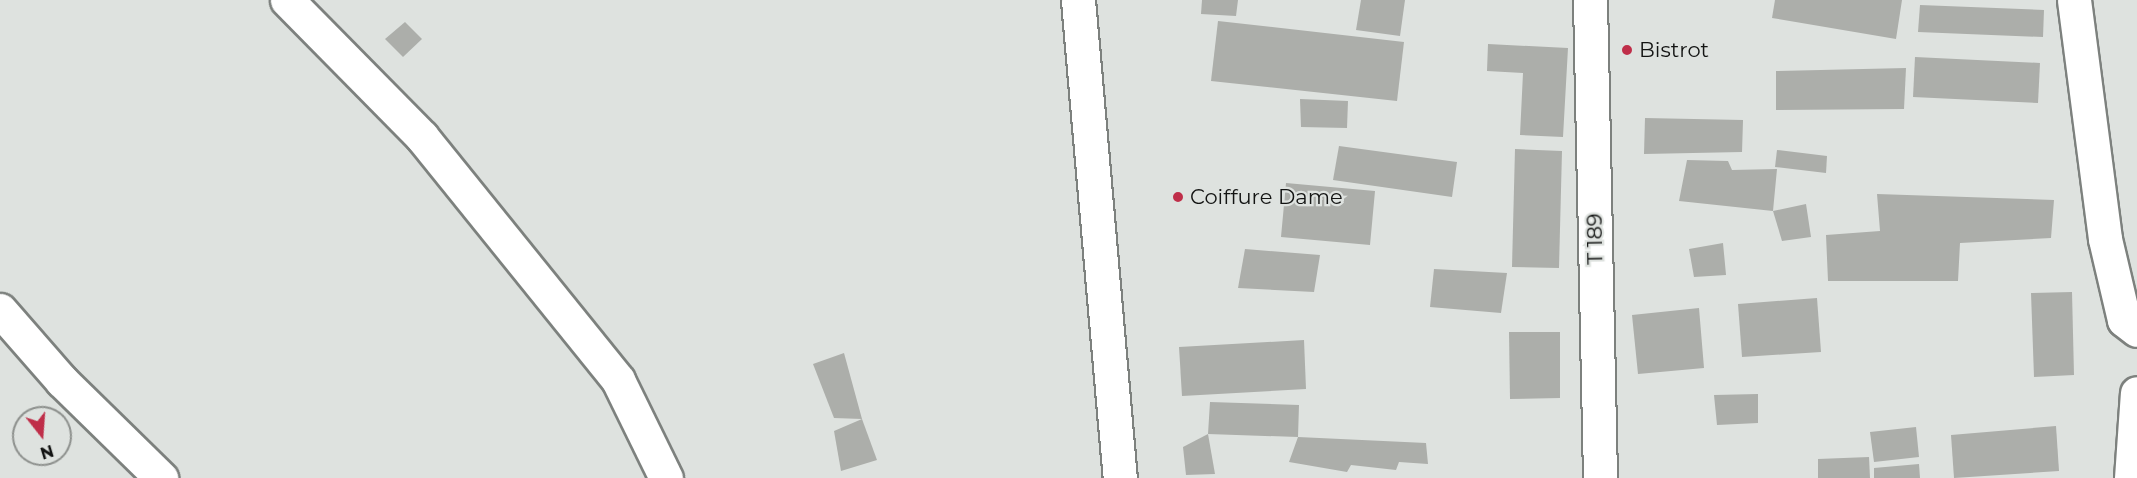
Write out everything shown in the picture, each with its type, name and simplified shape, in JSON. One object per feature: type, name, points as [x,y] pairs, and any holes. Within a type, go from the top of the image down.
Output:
[{"type":"street","points":[[287,0],[422,137],[611,371],[666,478]]},
{"type":"street","points":[[1078,0],[1120,478]]},
{"type":"street","name":"T 189","points":[[1590,0],[1600,478]]},
{"type":"street","points":[[2074,0],[2105,239],[2124,320],[2137,330]]},
{"type":"street","points":[[0,310],[62,381],[161,478]]},
{"type":"street","points":[[2131,478],[2137,393]]},
{"type":"building","points":[[1202,0],[1238,0],[1236,16],[1201,14]]},
{"type":"building","points":[[1361,0],[1405,0],[1400,36],[1356,30]]},
{"type":"building","points":[[1775,0],[1902,0],[1896,39],[1772,18]]},
{"type":"building","points":[[1920,5],[2044,10],[2043,37],[1918,32]]},
{"type":"building","points":[[1218,21],[1404,42],[1397,101],[1211,81]]},
{"type":"building","points":[[405,22],[422,39],[403,57],[385,39]]},
{"type":"building","points":[[1488,44],[1568,48],[1563,137],[1520,135],[1523,73],[1487,71]]},
{"type":"building","points":[[1915,57],[2040,63],[2038,103],[1913,97]]},
{"type":"building","points":[[1906,68],[1904,109],[1776,110],[1776,71]]},
{"type":"building","points":[[1300,99],[1348,101],[1347,128],[1301,127]]},
{"type":"building","points":[[1645,118],[1743,120],[1742,152],[1644,154]]},
{"type":"building","points":[[1339,146],[1457,162],[1452,197],[1333,180]]},
{"type":"building","points":[[1515,149],[1562,151],[1559,268],[1512,267]]},
{"type":"building","points":[[1777,150],[1827,156],[1826,173],[1775,167]]},
{"type":"building","points":[[1687,160],[1728,161],[1732,170],[1777,169],[1773,211],[1679,201]]},
{"type":"building","points":[[1286,183],[1375,191],[1370,245],[1281,237]]},
{"type":"building","points":[[1877,194],[2054,200],[2051,238],[1960,243],[1958,281],[1828,281],[1826,235],[1880,231]]},
{"type":"building","points":[[1806,204],[1811,237],[1782,241],[1773,211]]},
{"type":"building","points":[[1723,243],[1726,275],[1694,277],[1689,249]]},
{"type":"building","points":[[1245,249],[1320,255],[1314,292],[1238,288]]},
{"type":"building","points":[[1434,269],[1507,273],[1501,313],[1430,307]]},
{"type":"building","points":[[2072,292],[2074,375],[2034,377],[2031,293]]},
{"type":"building","points":[[1817,298],[1821,352],[1742,357],[1738,304]]},
{"type":"building","points":[[1699,308],[1704,368],[1638,374],[1632,315]]},
{"type":"building","points":[[1509,332],[1560,332],[1560,398],[1510,399]]},
{"type":"building","points":[[1304,340],[1306,389],[1182,396],[1179,347]]},
{"type":"building","points":[[844,353],[862,419],[834,418],[813,364]]},
{"type":"building","points":[[1758,394],[1758,423],[1717,425],[1714,395]]},
{"type":"building","points":[[1210,402],[1299,405],[1298,437],[1208,434]]},
{"type":"building","points":[[862,419],[877,460],[841,471],[834,431]]},
{"type":"building","points":[[2056,426],[2059,471],[1954,478],[1951,435]]},
{"type":"building","points":[[1916,427],[1919,457],[1874,462],[1870,432]]},
{"type":"building","points":[[1208,434],[1215,474],[1186,475],[1183,447]]},
{"type":"building","points":[[1298,437],[1426,443],[1428,464],[1399,462],[1396,470],[1351,465],[1347,472],[1289,462]]},
{"type":"building","points":[[1869,457],[1870,478],[1818,478],[1818,459]]},
{"type":"building","points":[[1919,464],[1920,478],[1874,478],[1874,468]]},
{"type":"place","name":"Bistrot","points":[[1627,50]]},
{"type":"place","name":"Coiffure Dame","points":[[1178,197]]}]
